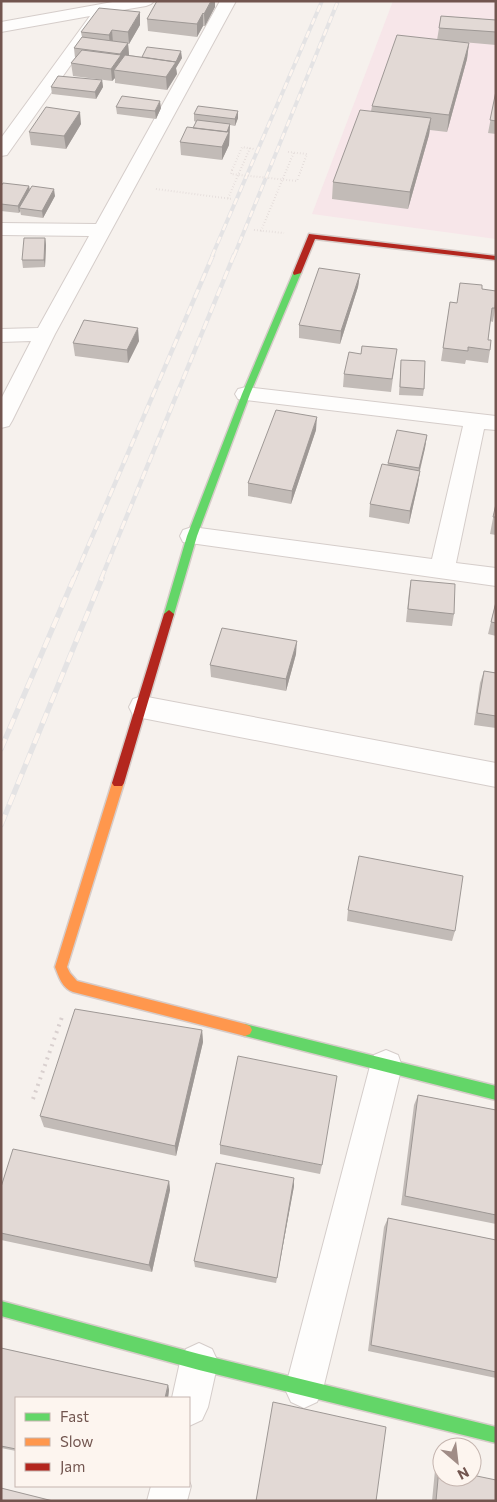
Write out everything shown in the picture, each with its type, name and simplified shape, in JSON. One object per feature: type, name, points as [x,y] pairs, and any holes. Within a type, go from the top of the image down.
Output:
[{"type":"street","points":[[1,27],[146,1]]},
{"type":"street","points":[[1,421],[45,334],[228,1]]},
{"type":"street","points":[[1,151],[102,8]]},
{"type":"street","points":[[1,229],[102,230]]},
{"type":"street","points":[[496,258],[312,236],[246,394],[192,536],[142,707],[62,967],[65,977],[73,986],[496,1094]]},
{"type":"street","points":[[1,336],[45,334]]},
{"type":"street","points":[[246,394],[485,422],[442,570]]},
{"type":"street","points":[[192,536],[496,577]]},
{"type":"street","points":[[142,707],[496,775]]},
{"type":"street","points":[[304,1389],[386,1066]]},
{"type":"street","points":[[1,1308],[304,1389],[496,1435]]},
{"type":"street","points":[[190,1403],[199,1362]]},
{"type":"street","points":[[167,1501],[171,1487]]},
{"type":"path","points":[[254,149],[242,147],[231,174],[297,182],[308,154],[288,152]]},
{"type":"path","points":[[228,198],[250,148]]},
{"type":"path","points":[[262,231],[294,152]]},
{"type":"path","points":[[126,186],[232,198]]},
{"type":"path","points":[[254,230],[282,233]]},
{"type":"path","points":[[33,1098],[73,986]]},
{"type":"shaded area","points":[[393,1],[496,2],[496,239],[312,214]]},
{"type":"building","points":[[157,1],[211,1],[197,24],[147,19]]},
{"type":"building","points":[[99,8],[140,12],[128,32],[112,30],[109,35],[81,32]]},
{"type":"building","points":[[441,16],[496,20],[496,32],[439,28]]},
{"type":"building","points":[[397,35],[469,43],[449,115],[372,106]]},
{"type":"building","points":[[82,37],[128,43],[120,54],[74,48]]},
{"type":"building","points":[[147,47],[181,51],[176,62],[142,57]]},
{"type":"building","points":[[82,50],[121,55],[111,69],[71,63]]},
{"type":"building","points":[[125,55],[176,62],[166,77],[114,70]]},
{"type":"building","points":[[58,76],[102,80],[95,92],[51,87]]},
{"type":"building","points":[[496,91],[496,121],[490,120]]},
{"type":"building","points":[[122,96],[160,101],[155,111],[116,107]]},
{"type":"building","points":[[198,106],[238,111],[235,119],[194,114]]},
{"type":"building","points":[[46,107],[80,112],[64,136],[29,132]]},
{"type":"building","points":[[360,110],[431,118],[410,192],[333,182]]},
{"type":"building","points":[[197,120],[230,124],[227,132],[193,128]]},
{"type":"building","points":[[187,127],[229,132],[222,147],[180,142]]},
{"type":"building","points":[[3,183],[29,186],[18,206],[1,204],[1,186]]},
{"type":"building","points":[[32,186],[54,189],[42,211],[19,208]]},
{"type":"building","points":[[24,238],[45,238],[44,260],[22,260]]},
{"type":"building","points":[[319,268],[360,274],[341,331],[299,325]]},
{"type":"building","points":[[460,283],[482,285],[482,289],[496,291],[495,308],[492,308],[488,340],[491,340],[490,350],[468,347],[468,351],[443,348],[450,302],[457,303]]},
{"type":"building","points":[[84,320],[138,328],[127,350],[73,343]]},
{"type":"building","points":[[362,346],[397,349],[392,379],[344,374],[349,352],[361,354]]},
{"type":"building","points":[[401,360],[425,361],[424,389],[400,387]]},
{"type":"building","points":[[276,410],[317,417],[292,491],[248,483]]},
{"type":"building","points":[[397,430],[427,435],[419,468],[388,463]]},
{"type":"building","points":[[382,464],[420,471],[410,511],[370,504]]},
{"type":"building","points":[[496,504],[496,517],[493,517]]},
{"type":"building","points":[[411,580],[455,584],[454,614],[408,609]]},
{"type":"building","points":[[496,602],[496,623],[491,622]]},
{"type":"building","points":[[222,628],[297,641],[286,679],[210,665]]},
{"type":"building","points":[[484,671],[496,673],[496,716],[477,713]]},
{"type":"building","points":[[359,856],[463,876],[455,931],[348,910]]},
{"type":"building","points":[[75,1009],[202,1030],[175,1146],[40,1116]]},
{"type":"building","points":[[238,1056],[337,1076],[322,1165],[220,1145]]},
{"type":"building","points":[[418,1095],[496,1110],[496,1215],[405,1196]]},
{"type":"building","points":[[13,1149],[169,1181],[149,1265],[1,1233],[1,1187]]},
{"type":"building","points":[[216,1163],[294,1178],[277,1278],[194,1261]]},
{"type":"building","points":[[388,1218],[496,1240],[496,1372],[371,1345]]},
{"type":"building","points":[[1,1348],[168,1385],[165,1397],[15,1397],[15,1449],[1,1446]]},
{"type":"building","points":[[273,1402],[386,1427],[376,1501],[256,1501]]},
{"type":"building","points":[[482,1477],[496,1480],[496,1501],[436,1501],[437,1487],[482,1487]]},
{"type":"building","points":[[1,1488],[53,1501],[1,1501]]},
{"type":"railway","points":[[212,256],[322,1]]},
{"type":"railway","points":[[234,256],[338,1]]},
{"type":"railway","points":[[74,579],[213,255]]},
{"type":"railway","points":[[101,579],[234,255]]},
{"type":"railway","points":[[1,749],[74,578]]},
{"type":"railway","points":[[1,825],[102,578]]},
{"type":"traffic: fast","points":[[169,614],[192,536],[246,394],[297,273]]},
{"type":"traffic: fast","points":[[245,1030],[496,1093]]},
{"type":"traffic: fast","points":[[1,1308],[199,1362],[496,1435]]},
{"type":"traffic: slow","points":[[118,783],[61,967],[65,977],[73,986],[245,1030]]},
{"type":"traffic: jam","points":[[297,273],[312,236],[496,258]]},
{"type":"traffic: jam","points":[[118,783],[169,614]]}]
